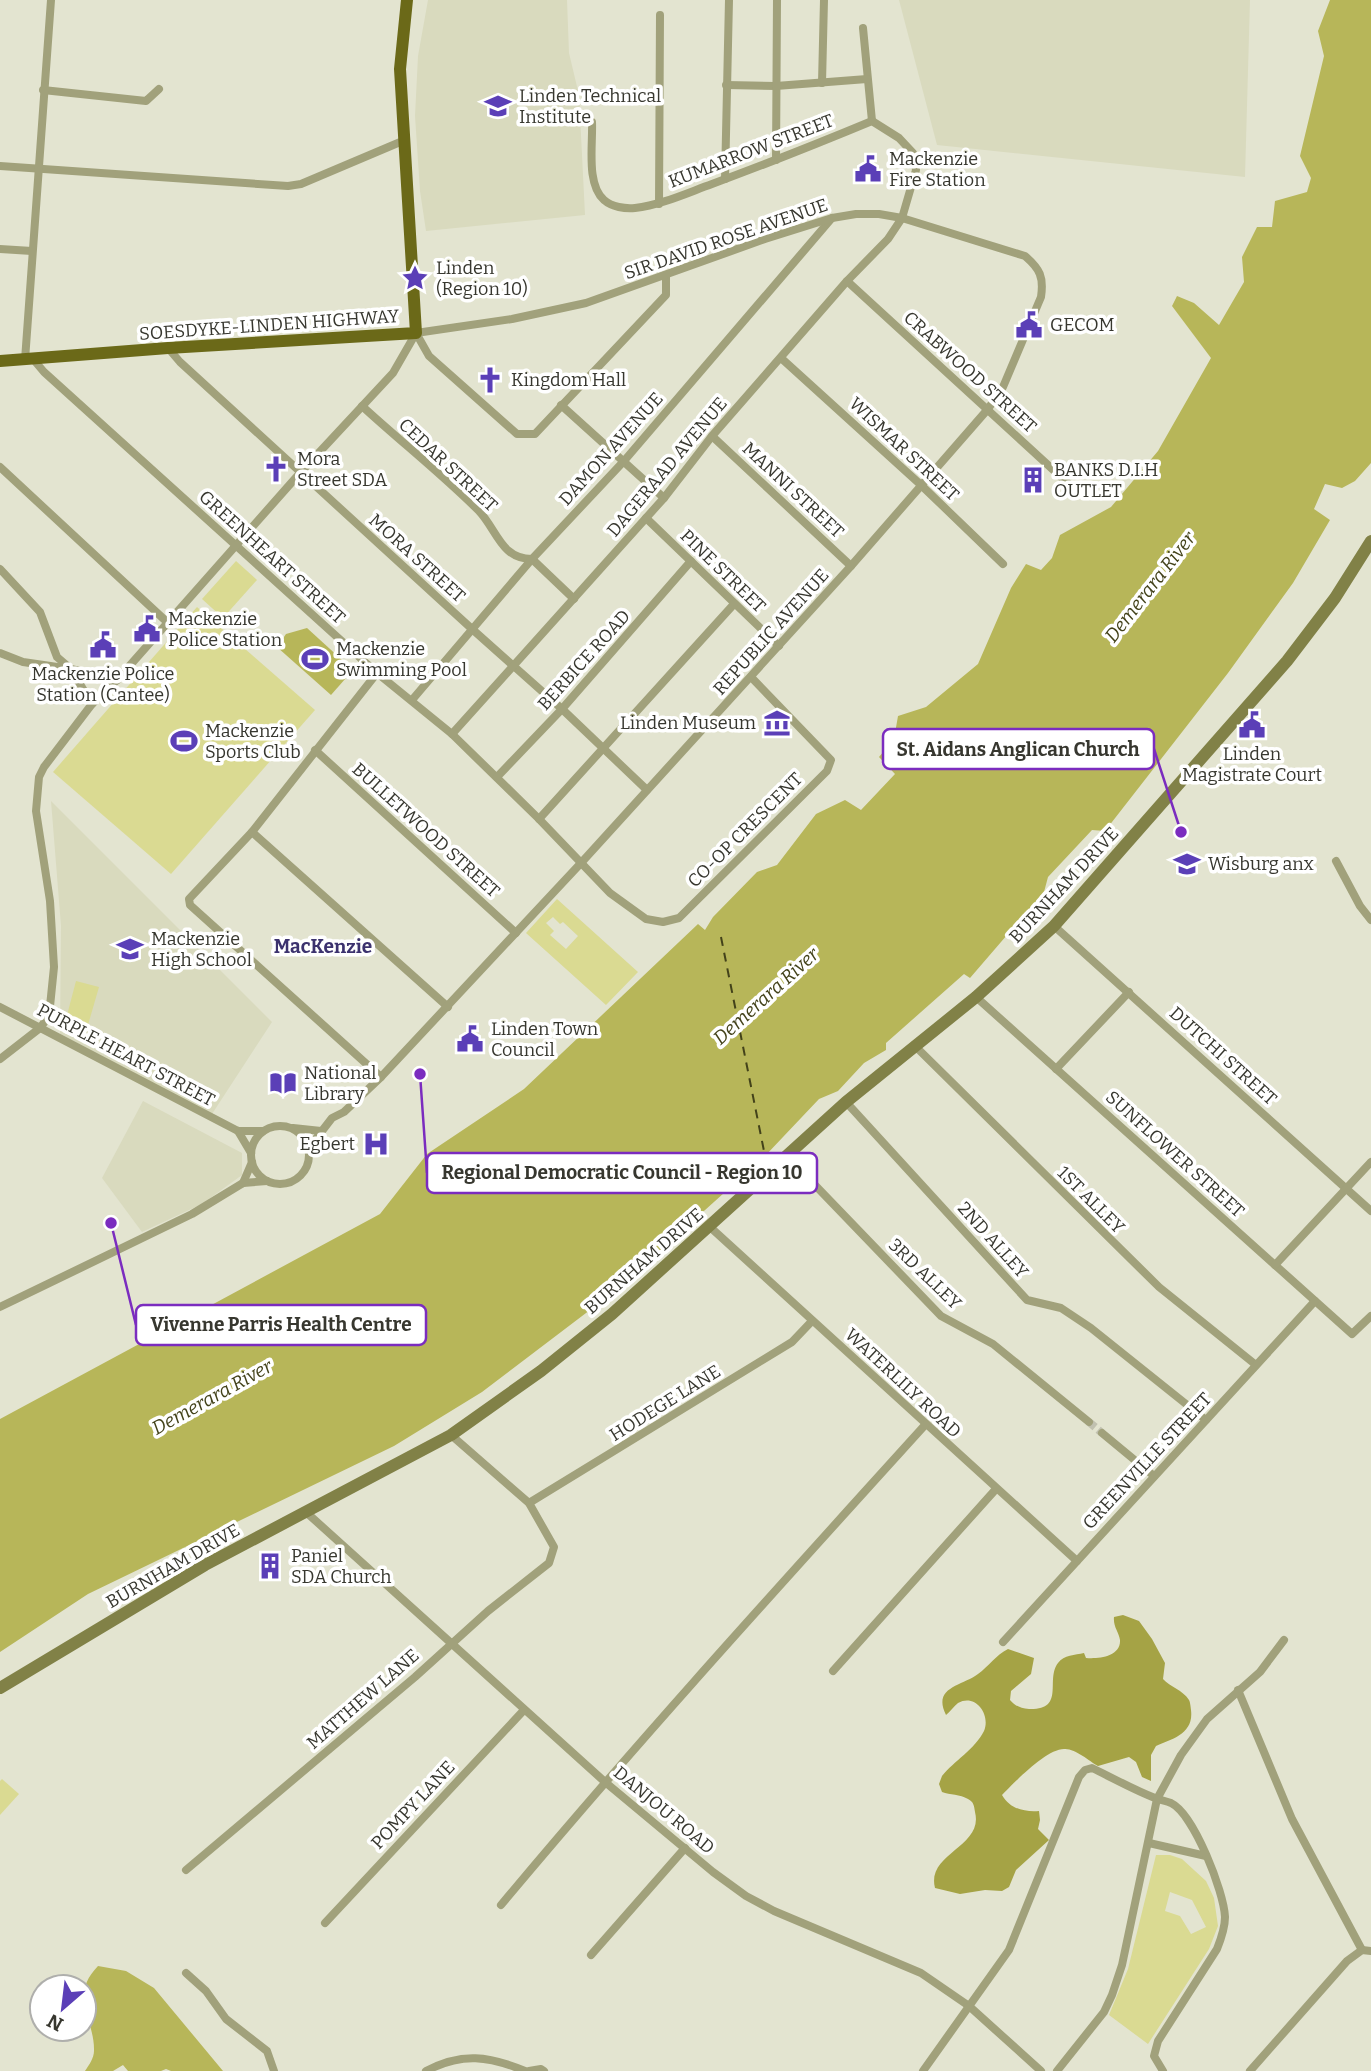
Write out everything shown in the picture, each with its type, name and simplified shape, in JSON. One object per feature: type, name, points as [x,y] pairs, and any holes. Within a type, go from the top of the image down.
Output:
[{"type":"main road","name":"SOESDYKE-LINDEN HIGHWAY","points":[[0,361],[416,333],[400,69],[407,0]]},
{"type":"street","points":[[29,360],[32,251],[51,0]]},
{"type":"street","points":[[725,179],[729,0]]},
{"type":"street","points":[[776,160],[777,0]]},
{"type":"street","points":[[822,83],[824,0]]},
{"type":"street","points":[[659,204],[660,15]]},
{"type":"street","points":[[863,28],[872,121],[899,138],[914,153],[916,170],[902,218]]},
{"type":"street","points":[[726,85],[776,86],[867,79]]},
{"type":"street","points":[[43,90],[146,101],[159,89]]},
{"type":"street","name":"KUMARROW STREET","points":[[592,122],[593,177],[597,192],[606,202],[632,209],[659,204],[872,121]]},
{"type":"street","points":[[0,166],[288,186],[301,184],[405,140]]},
{"type":"street","name":"SIR DAVID ROSE AVENUE","points":[[416,333],[512,319],[586,303],[765,239],[832,218],[856,214],[902,218],[1026,256],[1040,270]]},
{"type":"street","name":"DAMON AVENUE","points":[[412,700],[532,559],[624,461],[832,218]]},
{"type":"street","name":"DAGERAAD AVENUE","points":[[452,734],[664,498],[712,436],[847,281],[888,239],[902,218]]},
{"type":"street","points":[[0,249],[32,251]]},
{"type":"street","name":"REPUBLIC AVENUE","points":[[308,1149],[332,1118],[344,1112],[381,1077],[581,863],[851,566],[988,409],[1003,387],[1041,297],[1043,285],[1040,270]]},
{"type":"street","points":[[416,333],[429,356],[517,434],[535,434],[666,295],[666,276]]},
{"type":"street","name":"CRABWOOD STREET","points":[[847,281],[1072,487]]},
{"type":"street","points":[[0,1059],[40,1028],[49,1016],[54,967],[50,901],[36,811],[36,791],[44,766],[92,705],[393,373],[416,333]]},
{"type":"street","name":"MORA STREET","points":[[168,348],[300,473],[648,790]]},
{"type":"street","name":"WISMAR STREET","points":[[781,358],[921,485],[1003,564]]},
{"type":"street","name":"GREENHEART STREET","points":[[29,360],[377,673],[452,734],[540,819],[581,863]]},
{"type":"street","points":[[561,405],[664,498]]},
{"type":"street","name":"CEDAR STREET","points":[[362,406],[481,513],[510,554],[520,559],[532,559],[574,599]]},
{"type":"street","name":"MANNI STREET","points":[[712,436],[851,566]]},
{"type":"street","points":[[0,467],[167,622]]},
{"type":"street","name":"PINE STREET","points":[[646,518],[779,646]]},
{"type":"street","name":"BURNHAM DRIVE","points":[[0,1688],[205,1565],[451,1435],[551,1363],[612,1314],[846,1102],[976,997],[1054,926],[1287,661],[1369,549]]},
{"type":"street","name":"BERBICE ROAD","points":[[497,777],[562,709],[691,561]]},
{"type":"street","points":[[0,569],[40,612],[57,657],[71,669],[92,705]]},
{"type":"street","points":[[540,819],[734,604]]},
{"type":"street","points":[[0,653],[23,662],[71,669],[117,680]]},
{"type":"street","points":[[377,673],[252,832],[189,899],[190,905],[381,1077]]},
{"type":"street","name":"CO-OP CRESCENT","points":[[581,863],[610,893],[646,919],[663,922],[679,918],[827,771],[831,760],[751,677]]},
{"type":"street","name":"BULLETWOOD STREET","points":[[315,750],[516,933]]},
{"type":"street","points":[[252,832],[447,1007]]},
{"type":"street","points":[[1336,861],[1360,906],[1371,920]]},
{"type":"street","name":"DUTCHI STREET","points":[[1054,926],[1371,1211]]},
{"type":"street","points":[[1056,1069],[1129,992]]},
{"type":"street","name":"SUNFLOWER STREET","points":[[976,997],[1352,1334],[1371,1316]]},
{"type":"street","name":"PURPLE HEART STREET","points":[[0,1007],[238,1131],[263,1131]]},
{"type":"street","name":"1ST ALLEY","points":[[914,1045],[1159,1287],[1256,1365]]},
{"type":"street","name":"2ND ALLEY","points":[[846,1102],[1027,1300],[1061,1308],[1091,1328],[1206,1420]]},
{"type":"street","points":[[243,1183],[257,1137],[263,1131],[273,1127],[285,1127],[321,1131]]},
{"type":"street","points":[[238,1131],[260,1176],[277,1184],[298,1178],[309,1160],[304,1139],[296,1131],[285,1127]]},
{"type":"street","name":"3RD ALLEY","points":[[787,1156],[941,1316],[992,1344],[1089,1422]]},
{"type":"street","points":[[1275,1265],[1371,1162]]},
{"type":"street","points":[[0,1307],[192,1214],[243,1183],[267,1181]]},
{"type":"street","name":"WATERLILY ROAD","points":[[710,1227],[1077,1560]]},
{"type":"street","name":"GREENVILLE STREET","points":[[1003,1642],[1315,1301]]},
{"type":"street","name":"HODEGE LANE","points":[[529,1503],[792,1342],[812,1321]]},
{"type":"street","points":[[501,1905],[605,1782],[926,1425]]},
{"type":"street","points":[[1102,1433],[1154,1476]]},
{"type":"street","points":[[451,1435],[529,1503]]},
{"type":"street","points":[[834,1671],[996,1489]]},
{"type":"street","name":"MATTHEW LANE","points":[[186,1870],[420,1672],[450,1643],[549,1563],[554,1547],[529,1503]]},
{"type":"street","name":"DANJOU ROAD","points":[[307,1513],[605,1782],[746,1896],[767,1908],[921,1973],[969,2006],[1041,2071]]},
{"type":"street","points":[[1057,2071],[1104,2012],[1112,1995],[1122,1965],[1157,1799],[1181,1755],[1201,1728],[1259,1672],[1284,1640]]},
{"type":"street","points":[[1238,1690],[1292,1819],[1367,1950],[1347,1961],[1250,2071]]},
{"type":"street","name":"POMPY LANE","points":[[325,1923],[524,1710]]},
{"type":"street","points":[[923,2071],[1009,1950],[1079,1777],[1085,1770],[1092,1768],[1171,1803],[1184,1813],[1192,1825],[1221,1892],[1225,1919],[1222,1938],[1158,2040],[1154,2056],[1163,2071]]},
{"type":"street","points":[[1149,1843],[1206,1856]]},
{"type":"street","points":[[591,1955],[685,1848]]},
{"type":"street","points":[[186,1973],[206,1991],[226,2019],[267,2051],[274,2071]]},
{"type":"street","points":[[426,2071],[445,2061],[479,2058],[498,2060],[527,2071],[541,2068],[544,2071]]},
{"type":"shaded area","name":"Linden Technical Institute","points":[[428,0],[567,0],[569,53],[579,95],[585,215],[426,231],[420,191],[415,116],[418,56]]},
{"type":"shaded area","points":[[899,0],[1250,0],[1245,177],[937,145]]},
{"type":"shaded area","points":[[236,561],[257,580],[223,618],[202,599]]},
{"type":"shaded area","name":"Mackenzie Sports Club","points":[[197,607],[315,710],[171,874],[53,772]]},
{"type":"shaded area","name":"Mackenzie High School","points":[[51,801],[272,1022],[212,1114],[60,1034],[61,926]]},
{"type":"shaded area","points":[[557,899],[638,972],[606,1005],[526,933]],"holes":[[[553,917],[560,924],[563,922],[578,936],[566,949],[550,935],[554,931],[546,923]]]},
{"type":"shaded area","points":[[76,981],[99,987],[88,1025],[66,1019]]},
{"type":"shaded area","points":[[143,1101],[242,1153],[242,1175],[202,1204],[142,1232],[102,1178]]},
{"type":"shaded area","points":[[1123,1615],[1139,1621],[1165,1663],[1163,1679],[1183,1694],[1190,1705],[1189,1725],[1175,1738],[1156,1746],[1151,1755],[1151,1781],[1142,1777],[1136,1762],[1129,1757],[1098,1766],[1068,1749],[1048,1754],[1002,1795],[1009,1804],[1018,1809],[1039,1811],[1038,1829],[1049,1840],[1016,1870],[1009,1887],[1002,1891],[985,1890],[960,1894],[935,1888],[935,1876],[939,1866],[971,1834],[975,1824],[971,1801],[962,1796],[942,1792],[939,1784],[942,1776],[980,1737],[986,1725],[980,1707],[970,1701],[958,1703],[946,1715],[943,1698],[946,1693],[978,1674],[1008,1649],[1034,1658],[1031,1674],[1011,1691],[1010,1700],[1029,1709],[1047,1705],[1051,1699],[1053,1678],[1060,1660],[1084,1653],[1086,1658],[1113,1653],[1120,1640],[1114,1617]]},
{"type":"shaded area","points":[[2,1779],[19,1794],[0,1815],[0,1781]]},
{"type":"shaded area","points":[[1156,1855],[1170,1855],[1182,1859],[1206,1881],[1214,1898],[1218,1926],[1209,1949],[1148,2044],[1109,2015],[1128,1969]],"holes":[[[1170,1892],[1192,1900],[1206,1927],[1191,1934],[1180,1916],[1165,1911]]]},
{"type":"water","name":"Demerara River","points":[[1330,0],[1371,0],[1371,463],[1355,481],[1342,488],[1325,484],[1314,509],[1330,520],[1293,583],[1228,673],[1105,831],[1092,830],[1048,877],[1044,892],[970,978],[964,974],[886,1043],[886,1050],[864,1063],[838,1091],[819,1099],[765,1156],[615,1291],[482,1392],[394,1446],[88,1594],[0,1652],[0,1419],[380,1214],[427,1154],[524,1089],[698,924],[705,930],[713,917],[757,872],[777,865],[816,814],[845,800],[861,810],[895,774],[879,757],[894,739],[898,716],[926,707],[978,664],[1011,588],[1026,564],[1041,570],[1052,558],[1060,535],[1111,507],[1158,451],[1211,358],[1172,306],[1177,296],[1194,303],[1219,325],[1244,282],[1242,257],[1257,227],[1272,227],[1275,201],[1307,192],[1311,178],[1300,156],[1324,56],[1318,31]]},
{"type":"water","name":"Mackenzie Swimming Pool","points":[[307,628],[353,670],[331,695],[277,647],[286,634]]},
{"type":"water","points":[[98,1966],[126,1971],[154,1988],[223,2071],[128,2071],[123,2065],[113,2071],[85,2071],[92,2059],[93,2043],[98,2043],[98,1973],[92,1973]]},
{"type":"ferry route","points":[[721,937],[765,1156]]},
{"type":"tunnel","points":[[1089,1422],[1102,1433]]},
{"type":"place","name":"Linden Technical Institute","points":[[498,106]]},
{"type":"place","name":"Mackenzie Fire Station","points":[[868,169]]},
{"type":"place","name":"Linden (Region 10)","points":[[415,278]]},
{"type":"place","name":"GECOM","points":[[1029,325]]},
{"type":"place","name":"Kingdom Hall","points":[[490,380]]},
{"type":"place","name":"Mora Street SDA","points":[[276,469]]},
{"type":"place","name":"BANKS D.I.H OUTLET","points":[[1033,480]]},
{"type":"place","name":"Mackenzie Police Station","points":[[147,629]]},
{"type":"place","name":"Mackenzie Police Station (Cantee)","points":[[103,645]]},
{"type":"place","name":"Mackenzie Swimming Pool","points":[[315,659]]},
{"type":"place","name":"Linden Museum","points":[[777,723]]},
{"type":"place","name":"Linden Magistrate Court","points":[[1252,725]]},
{"type":"place","name":"Mackenzie Sports Club","points":[[184,741]]},
{"type":"place","name":"St. Aidans Anglican Church","points":[[1181,832]]},
{"type":"place","name":"Wisburg anx","points":[[1187,864]]},
{"type":"place","name":"Mackenzie High School","points":[[130,949]]},
{"type":"place","name":"Linden Town Council","points":[[470,1039]]},
{"type":"place","name":"Regional Democratic Council - Region 10","points":[[420,1074]]},
{"type":"place","name":"National Library","points":[[283,1083]]},
{"type":"place","name":"Egbert","points":[[376,1144]]},
{"type":"place","name":"Vivenne Parris Health Centre","points":[[111,1223]]},
{"type":"place","name":"Paniel SDA Church","points":[[270,1566]]},
{"type":"district","name":"MacKenzie","points":[[323,946]]}]
